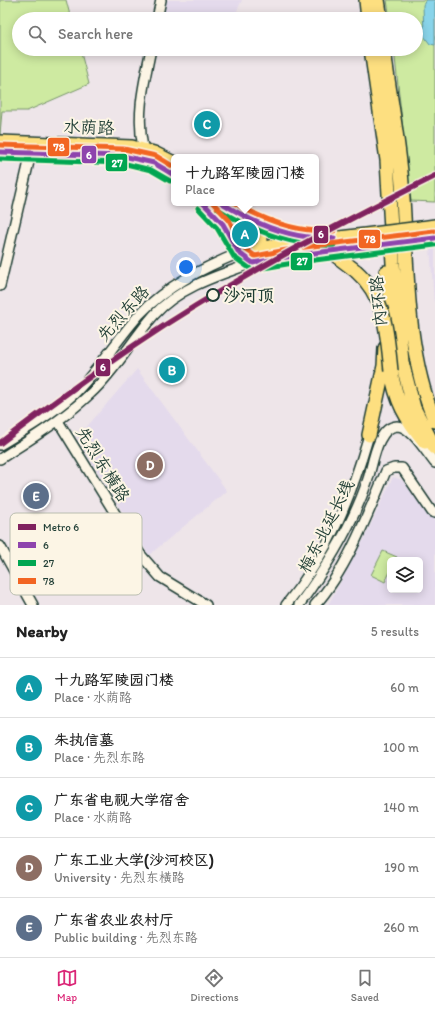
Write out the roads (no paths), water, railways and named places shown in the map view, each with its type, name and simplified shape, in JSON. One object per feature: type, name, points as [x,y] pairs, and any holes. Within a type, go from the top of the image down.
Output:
[{"type":"highway","points":[[366,0],[367,12]]},
{"type":"highway","points":[[378,0],[380,12]]},
{"type":"highway","name":"内环路","points":[[372,56],[389,176],[397,311],[402,362],[407,385],[419,419],[435,448]]},
{"type":"highway","name":"内环路","points":[[385,56],[399,154],[415,350],[422,386],[435,420]]},
{"type":"highway","points":[[369,436],[384,366],[385,348],[386,203],[382,129]]},
{"type":"highway","points":[[331,252],[356,271],[372,288],[384,313],[393,383],[402,411],[410,424],[435,455]]},
{"type":"main road","name":"水荫路","points":[[0,141],[118,145],[143,148],[171,161]]},
{"type":"main road","name":"水荫路","points":[[0,152],[123,156],[154,163],[171,173]]},
{"type":"main road","points":[[206,206],[223,224],[239,253],[253,262],[262,248],[261,234],[251,219]]},
{"type":"main road","points":[[227,206],[251,219],[280,230],[324,240]]},
{"type":"main road","name":"先烈东路","points":[[239,253],[262,248],[435,225]]},
{"type":"main road","name":"先烈东路","points":[[253,262],[279,257],[367,248],[435,238]]},
{"type":"street","points":[[158,12],[160,0]]},
{"type":"street","points":[[143,148],[139,123],[139,110],[150,56]]},
{"type":"street","points":[[0,286],[32,153]]},
{"type":"street","name":"先烈东路","points":[[0,445],[39,420],[72,396],[101,364],[139,316],[161,295],[201,270],[239,253]]},
{"type":"street","name":"先烈东路","points":[[0,459],[58,421],[97,387],[142,330],[164,306],[196,285],[220,274],[253,262]]},
{"type":"street","name":"先烈东横路","points":[[58,421],[115,513]]},
{"type":"street","name":"梅东北延长线","points":[[299,605],[314,584],[344,531],[368,480],[381,437],[387,429],[397,426],[408,429],[435,463]]},
{"type":"street","name":"梅东北延长线","points":[[286,605],[324,550],[343,513],[355,484],[369,436]]},
{"type":"street","points":[[374,459],[386,471]]},
{"type":"street","points":[[315,605],[323,596],[346,557],[367,516],[386,471],[394,468],[402,468],[432,512],[435,513]]},
{"type":"street","points":[[0,546],[10,564]]},
{"type":"street","name":"先烈东横路","points":[[142,556],[160,577],[206,605]]},
{"type":"street","points":[[27,595],[33,605]]},
{"type":"water","points":[[426,0],[435,0],[435,45],[430,44],[424,36],[423,5]]},
{"type":"metro line","name":"6","points":[[0,443],[67,393],[171,321],[320,235],[435,176]]},
{"type":"place","name":"广东省电视大学宿舍","points":[[207,124]]},
{"type":"place","name":"十九路军陵园门楼","points":[[245,234]]},
{"type":"place","name":"沙河顶","points":[[213,295]]},
{"type":"place","name":"朱执信墓","points":[[172,370]]},
{"type":"place","name":"广东工业大学(沙河校区)","points":[[150,465]]},
{"type":"place","name":"广东省农业农村厅","points":[[36,496]]}]
